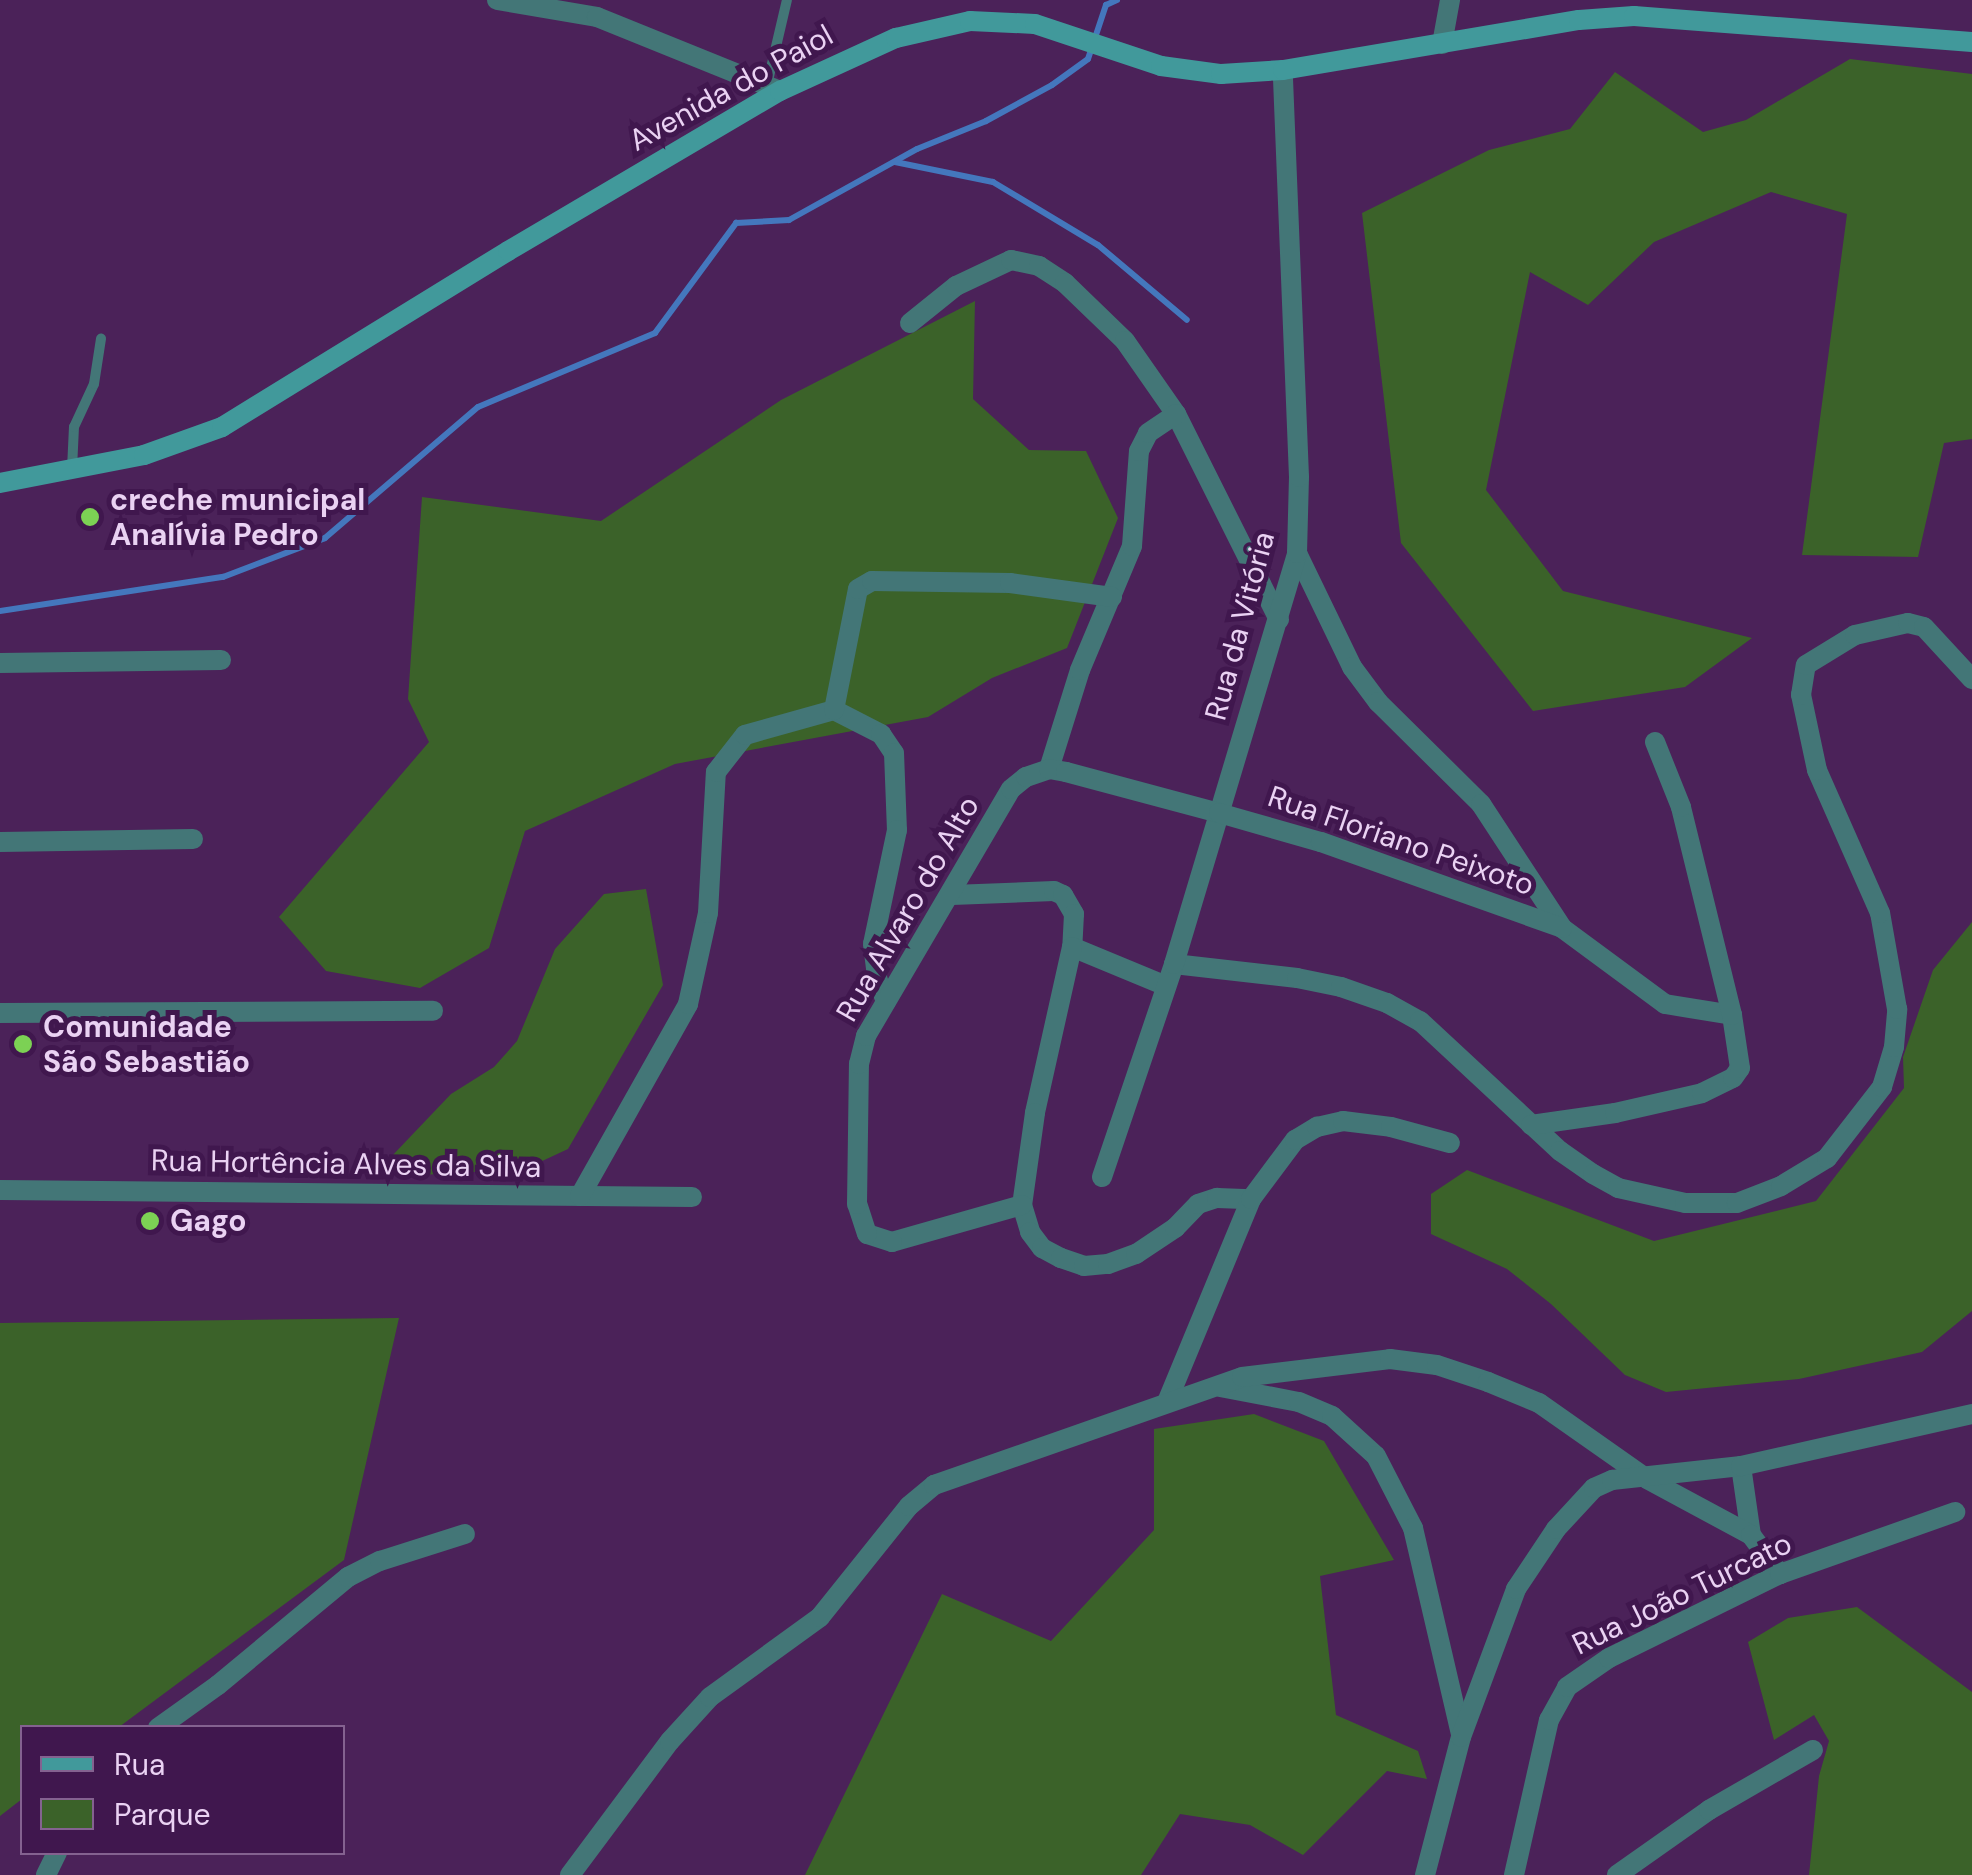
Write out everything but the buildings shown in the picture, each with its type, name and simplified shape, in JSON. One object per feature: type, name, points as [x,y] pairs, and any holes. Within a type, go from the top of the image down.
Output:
[{"type":"street","points":[[497,0],[597,17],[774,88]]},
{"type":"street","points":[[1442,44],[1450,0]]},
{"type":"street","name":"Avenida do Paiol","points":[[0,483],[144,455],[222,428],[774,88],[868,48],[970,22],[1035,24],[1188,72],[1283,70],[1579,20],[1634,16],[1972,42]]},
{"type":"street","name":"Rua da Vitória","points":[[1102,1178],[1174,964],[1297,553],[1298,477],[1283,70]]},
{"type":"street","points":[[910,323],[956,286],[987,268],[1011,260],[1039,266],[1066,283],[1125,341],[1176,414],[1279,620]]},
{"type":"street","points":[[1176,414],[1148,433],[1139,451],[1132,546],[1080,670],[1049,770],[1219,812]]},
{"type":"street","points":[[1297,553],[1352,666],[1378,702],[1481,804],[1562,928],[1665,1004],[1732,1016]]},
{"type":"street","points":[[834,710],[854,599],[863,584],[1010,583],[1112,597]]},
{"type":"street","points":[[1174,964],[1298,978],[1341,986],[1388,1003],[1434,1033],[1560,1151],[1618,1188],[1685,1203],[1737,1203],[1781,1186],[1827,1158],[1882,1087],[1894,1047],[1897,1009],[1880,914],[1817,770],[1801,678],[1818,654],[1854,635],[1908,622],[1924,626],[1972,679]]},
{"type":"street","points":[[0,663],[221,660]]},
{"type":"street","points":[[580,1196],[688,1004],[701,961],[708,913],[710,813],[716,772],[745,735],[834,710],[889,739],[894,753],[897,830],[873,944],[877,978],[886,1001]]},
{"type":"street","points":[[1532,1125],[1615,1113],[1702,1093],[1733,1078],[1741,1063],[1681,807],[1655,742]]},
{"type":"street","name":"Rua Alvaro do Alto","points":[[1022,1205],[892,1242],[866,1234],[857,1204],[859,1064],[866,1036],[1011,789],[1026,776],[1049,770]]},
{"type":"street","name":"Rua Floriano Peixoto","points":[[1219,812],[1321,842],[1562,928]]},
{"type":"street","points":[[0,842],[193,839]]},
{"type":"street","points":[[952,895],[1054,890],[1062,894],[1074,914],[1072,947],[1035,1112],[1022,1205],[1030,1232],[1042,1248],[1084,1266],[1108,1264],[1136,1254],[1174,1228],[1198,1204],[1217,1198],[1252,1199]]},
{"type":"street","points":[[1072,947],[1166,986]]},
{"type":"street","points":[[0,1012],[433,1010]]},
{"type":"street","points":[[1167,1402],[1252,1199],[1295,1140],[1317,1127],[1343,1121],[1450,1143]]},
{"type":"street","name":"Rua Hortência Alves da Silva","points":[[0,1190],[692,1198]]},
{"type":"street","points":[[570,1875],[670,1741],[710,1696],[820,1617],[909,1506],[934,1485],[1242,1376],[1390,1359],[1437,1366],[1539,1403],[1647,1479],[1750,1535],[1780,1574]]},
{"type":"street","points":[[1220,1386],[1299,1402],[1332,1416],[1376,1456],[1413,1528],[1461,1737]]},
{"type":"street","points":[[1425,1875],[1461,1737],[1502,1621],[1516,1589],[1547,1542],[1594,1488],[1612,1480],[1741,1466],[1972,1414]]},
{"type":"street","points":[[1741,1466],[1750,1535]]},
{"type":"street","name":"Rua João Turcato","points":[[1514,1875],[1549,1720],[1567,1687],[1609,1658],[1780,1574],[1955,1512]]},
{"type":"street","points":[[162,1725],[218,1685],[348,1577],[380,1560],[465,1534]]},
{"type":"street","points":[[1617,1875],[1696,1818],[1812,1750]]},
{"type":"lane","points":[[774,88],[786,0]]},
{"type":"lane","points":[[72,469],[74,427],[94,384],[101,339]]},
{"type":"green space","points":[[1850,59],[1972,74],[1972,439],[1944,443],[1918,557],[1802,555],[1847,214],[1771,192],[1654,242],[1588,305],[1530,272],[1486,490],[1563,591],[1752,638],[1685,687],[1533,711],[1401,543],[1362,213],[1489,150],[1570,129],[1615,72],[1703,132],[1746,120]]},
{"type":"green space","points":[[975,301],[973,399],[1029,450],[1086,451],[1118,518],[1067,648],[992,678],[928,717],[675,764],[525,831],[489,948],[420,988],[326,971],[279,917],[429,742],[408,699],[422,497],[601,521],[781,400]]},
{"type":"green space","points":[[646,889],[663,985],[568,1149],[525,1169],[421,1175],[390,1158],[451,1094],[494,1067],[517,1041],[555,949],[604,894]]},
{"type":"green space","points":[[1972,922],[1972,1311],[1922,1352],[1799,1379],[1666,1392],[1625,1375],[1551,1304],[1507,1269],[1431,1234],[1431,1194],[1467,1170],[1654,1241],[1816,1201],[1904,1088],[1903,1057],[1933,970]]},
{"type":"green space","points":[[399,1318],[344,1560],[122,1725],[20,1725],[20,1801],[0,1816],[0,1323]]},
{"type":"green space","points":[[1254,1414],[1324,1441],[1394,1560],[1320,1576],[1336,1715],[1418,1751],[1427,1779],[1387,1771],[1303,1855],[1250,1825],[1180,1814],[1141,1875],[805,1875],[942,1594],[1051,1641],[1154,1530],[1154,1429]]},
{"type":"green space","points":[[1857,1607],[1972,1692],[1972,1875],[1809,1875],[1819,1776],[1829,1741],[1814,1715],[1774,1740],[1748,1642],[1788,1618]]},
{"type":"waterway","points":[[0,611],[223,577],[325,538],[478,407],[655,333],[736,223],[789,220],[917,149],[986,121],[1052,85],[1088,59],[1106,5],[1117,0]]},
{"type":"waterway","points":[[895,162],[993,182],[1098,245],[1187,320]]},
{"type":"place","name":"creche municipal Analívia Pedro","points":[[90,517]]},
{"type":"place","name":"Comunidade São Sebastião","points":[[23,1044]]},
{"type":"place","name":"Gago","points":[[150,1221]]}]
